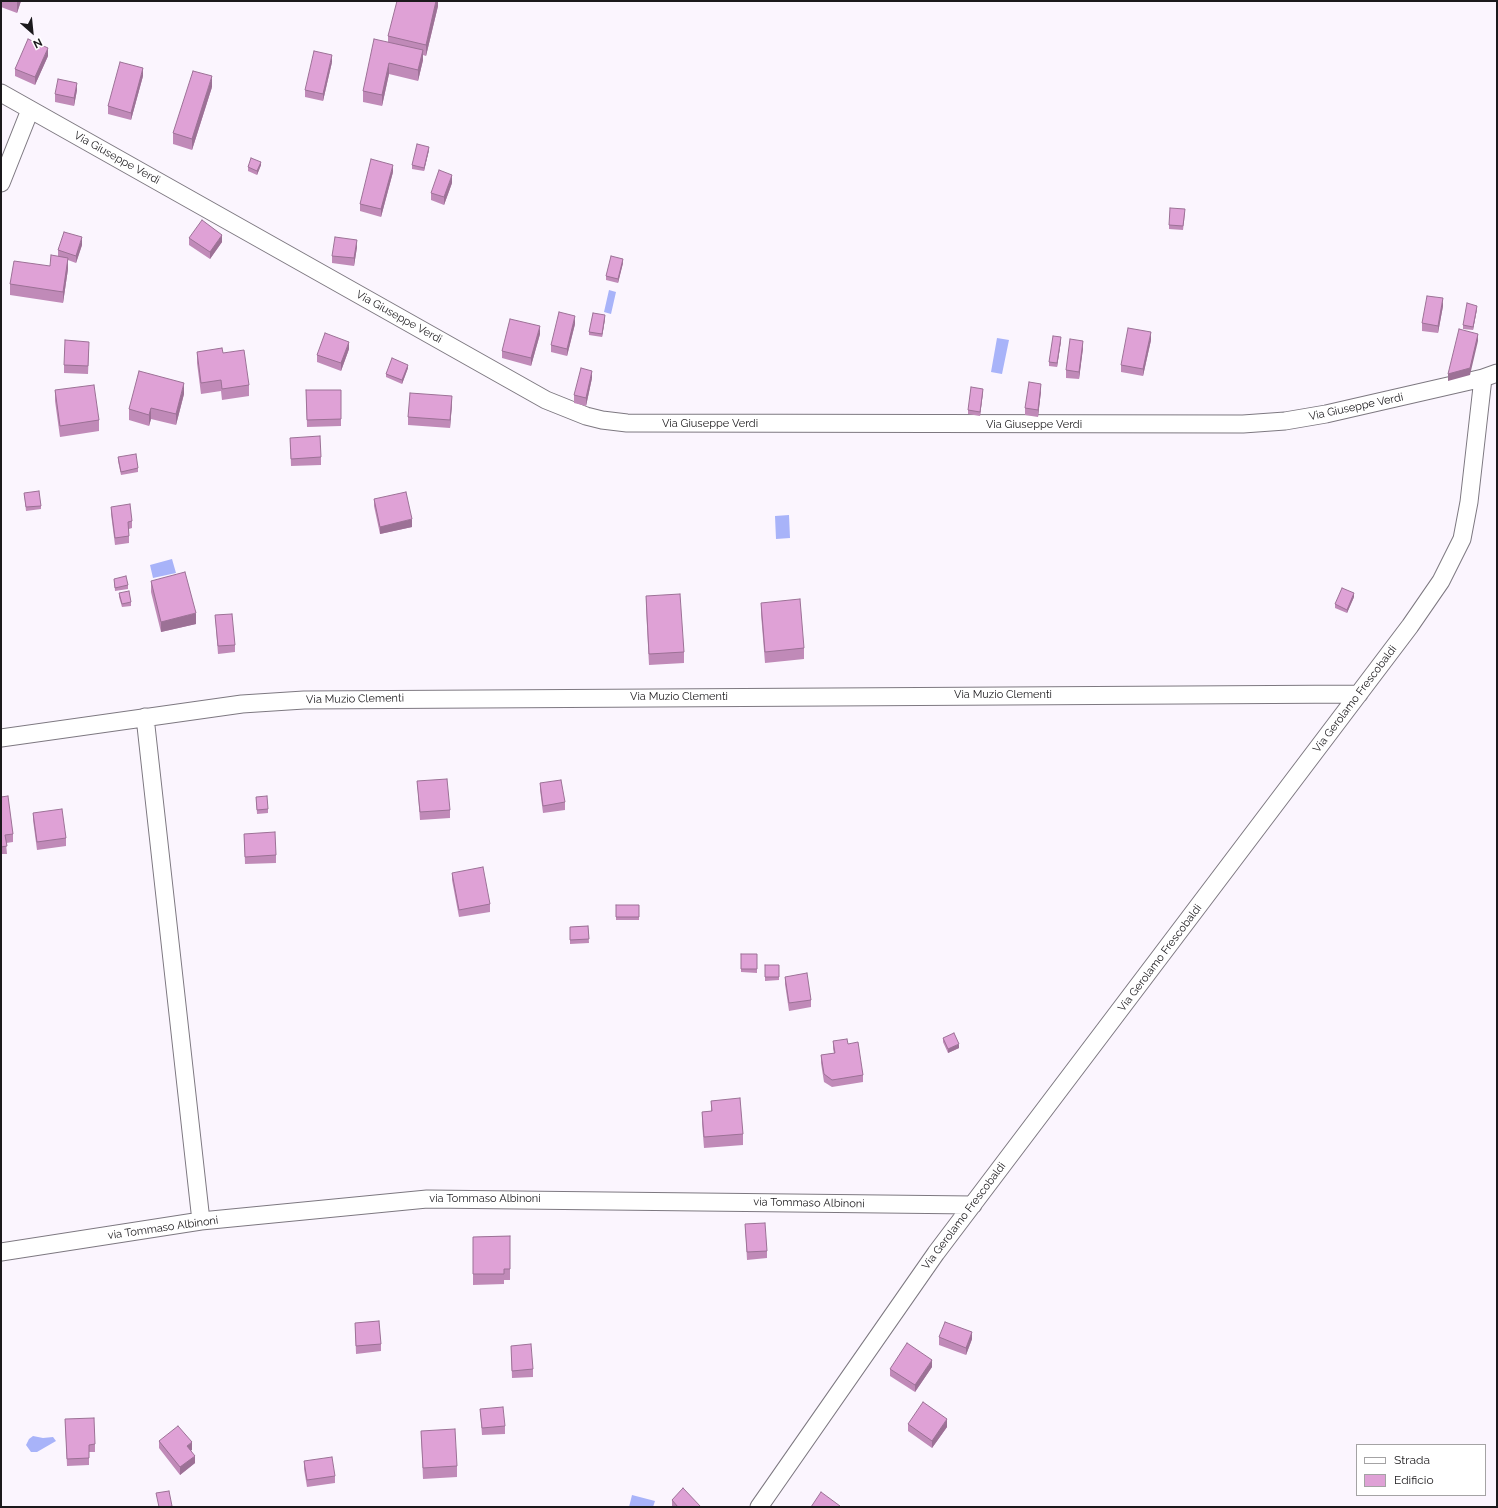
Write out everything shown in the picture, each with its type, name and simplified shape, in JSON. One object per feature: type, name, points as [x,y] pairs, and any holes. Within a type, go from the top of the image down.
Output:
[{"type":"street","name":"Via Giuseppe Verdi","points":[[1,93],[546,400],[586,416],[602,420],[636,423],[1236,425],[1285,421],[1326,414],[1490,375]]},
{"type":"street","points":[[1,183],[30,110]]},
{"type":"street","name":"Via Gerolamo Frescobaldi","points":[[759,1507],[936,1252],[1359,694],[1410,626],[1441,581],[1462,539],[1490,375]]},
{"type":"street","name":"Via Muzio Clementi","points":[[1,738],[262,702],[326,699],[1359,694]]},
{"type":"street","points":[[145,717],[201,1222]]},
{"type":"street","name":"via Tommaso Albinoni","points":[[1,1252],[201,1222],[427,1199],[973,1205]]},
{"type":"water","points":[[609,290],[616,292],[611,314],[604,312]]},
{"type":"water","points":[[997,338],[1009,340],[1002,374],[991,372]]},
{"type":"water","points":[[789,515],[790,538],[776,539],[775,516]]},
{"type":"water","points":[[172,559],[176,573],[153,578],[150,565]]},
{"type":"water","points":[[33,1436],[43,1438],[53,1437],[56,1441],[37,1452],[31,1452],[26,1445],[29,1439]]},
{"type":"water","points":[[632,1495],[655,1501],[653,1507],[629,1507]]},
{"type":"building","points":[[397,1],[436,1],[426,45],[388,36]]},
{"type":"building","points":[[28,39],[48,48],[35,77],[15,69]]},
{"type":"building","points":[[374,39],[423,50],[418,70],[389,63],[382,95],[363,91]]},
{"type":"building","points":[[314,51],[332,55],[323,94],[305,90]]},
{"type":"building","points":[[120,62],[143,68],[131,113],[108,106]]},
{"type":"building","points":[[193,71],[212,76],[192,139],[173,133]]},
{"type":"building","points":[[58,79],[77,83],[74,98],[55,94]]},
{"type":"building","points":[[417,144],[429,147],[424,168],[412,165]]},
{"type":"building","points":[[251,158],[261,162],[257,171],[248,167]]},
{"type":"building","points":[[371,159],[393,165],[381,209],[360,204]]},
{"type":"building","points":[[439,170],[452,175],[444,197],[431,193]]},
{"type":"building","points":[[1170,208],[1185,209],[1183,226],[1169,225]]},
{"type":"building","points":[[202,220],[222,235],[210,252],[189,238]]},
{"type":"building","points":[[64,232],[82,237],[76,256],[58,250]]},
{"type":"building","points":[[335,237],[357,240],[354,258],[332,256]]},
{"type":"building","points":[[51,255],[68,258],[63,292],[10,284],[14,261],[50,266]]},
{"type":"building","points":[[611,256],[623,259],[618,279],[606,276]]},
{"type":"building","points":[[1427,296],[1443,298],[1438,326],[1422,323]]},
{"type":"building","points":[[1467,303],[1477,306],[1473,327],[1463,325]]},
{"type":"building","points":[[559,312],[575,316],[567,349],[551,345]]},
{"type":"building","points":[[593,313],[605,315],[602,334],[589,332]]},
{"type":"building","points":[[510,319],[540,326],[531,358],[502,351]]},
{"type":"building","points":[[1128,328],[1151,332],[1143,369],[1121,365]]},
{"type":"building","points":[[1459,329],[1478,334],[1470,368],[1448,374]]},
{"type":"building","points":[[325,333],[349,342],[341,363],[317,355]]},
{"type":"building","points":[[1053,336],[1061,337],[1057,363],[1049,362]]},
{"type":"building","points":[[1070,339],[1083,341],[1079,372],[1066,370]]},
{"type":"building","points":[[65,340],[89,342],[88,366],[64,365]]},
{"type":"building","points":[[222,348],[223,353],[244,350],[249,385],[222,389],[221,380],[201,383],[197,352]]},
{"type":"building","points":[[392,358],[408,365],[402,380],[386,374]]},
{"type":"building","points":[[581,368],[592,371],[586,398],[574,395]]},
{"type":"building","points":[[139,371],[184,383],[176,414],[151,408],[149,415],[129,409]]},
{"type":"building","points":[[1029,382],[1041,384],[1038,410],[1025,408]]},
{"type":"building","points":[[94,385],[99,420],[60,426],[55,390]]},
{"type":"building","points":[[971,387],[983,389],[980,412],[968,410]]},
{"type":"building","points":[[306,390],[341,390],[341,419],[307,420]]},
{"type":"building","points":[[410,393],[452,396],[450,420],[408,417]]},
{"type":"building","points":[[320,436],[321,457],[291,459],[290,438]]},
{"type":"building","points":[[136,454],[138,468],[121,472],[118,457]]},
{"type":"building","points":[[39,491],[41,506],[26,507],[24,493]]},
{"type":"building","points":[[406,492],[412,519],[380,527],[374,499]]},
{"type":"building","points":[[130,504],[132,521],[128,522],[129,536],[115,538],[111,507]]},
{"type":"building","points":[[185,572],[196,613],[161,622],[151,581]]},
{"type":"building","points":[[126,576],[128,585],[115,588],[114,579]]},
{"type":"building","points":[[1342,588],[1354,593],[1347,610],[1335,604]]},
{"type":"building","points":[[129,591],[131,602],[122,604],[119,593]]},
{"type":"building","points":[[680,594],[684,652],[649,654],[646,596]]},
{"type":"building","points":[[800,599],[804,648],[765,652],[761,603]]},
{"type":"building","points":[[232,614],[235,645],[218,646],[215,615]]},
{"type":"building","points":[[447,779],[450,810],[420,812],[417,781]]},
{"type":"building","points":[[561,780],[565,802],[543,806],[540,783]]},
{"type":"building","points":[[8,796],[13,834],[5,835],[7,846],[1,847],[1,797]]},
{"type":"building","points":[[267,796],[268,809],[257,810],[256,797]]},
{"type":"building","points":[[62,809],[66,838],[37,842],[33,813]]},
{"type":"building","points":[[275,832],[276,855],[245,857],[244,834]]},
{"type":"building","points":[[483,867],[490,904],[459,910],[452,873]]},
{"type":"building","points":[[616,905],[639,905],[639,917],[616,917]]},
{"type":"building","points":[[588,926],[589,939],[570,940],[570,927]]},
{"type":"building","points":[[741,954],[757,954],[757,969],[741,969]]},
{"type":"building","points":[[765,965],[779,965],[779,977],[765,977]]},
{"type":"building","points":[[807,973],[811,1000],[789,1003],[785,977]]},
{"type":"building","points":[[954,1033],[959,1044],[948,1049],[943,1038]]},
{"type":"building","points":[[847,1039],[848,1044],[858,1042],[863,1075],[832,1080],[824,1074],[821,1055],[835,1053],[833,1041]]},
{"type":"building","points":[[740,1098],[743,1134],[704,1137],[702,1112],[712,1111],[711,1101]]},
{"type":"building","points":[[765,1223],[767,1251],[747,1252],[745,1224]]},
{"type":"building","points":[[510,1236],[510,1269],[504,1269],[504,1274],[473,1274],[473,1237]]},
{"type":"building","points":[[379,1321],[381,1344],[356,1346],[355,1323]]},
{"type":"building","points":[[945,1322],[972,1332],[966,1348],[939,1337]]},
{"type":"building","points":[[907,1343],[932,1360],[915,1385],[890,1369]]},
{"type":"building","points":[[531,1344],[533,1369],[512,1371],[511,1346]]},
{"type":"building","points":[[923,1402],[947,1419],[932,1441],[908,1424]]},
{"type":"building","points":[[503,1407],[505,1426],[482,1428],[480,1409]]},
{"type":"building","points":[[94,1418],[95,1444],[89,1445],[89,1458],[67,1459],[65,1419]]},
{"type":"building","points":[[178,1426],[192,1442],[187,1446],[195,1456],[180,1467],[159,1441]]},
{"type":"building","points":[[455,1429],[457,1466],[423,1468],[421,1431]]},
{"type":"building","points":[[332,1457],[335,1476],[307,1480],[304,1461]]},
{"type":"building","points":[[683,1488],[701,1507],[678,1507],[672,1500]]},
{"type":"building","points":[[169,1491],[172,1506],[159,1507],[156,1493]]},
{"type":"building","points":[[821,1492],[840,1506],[811,1507]]}]
